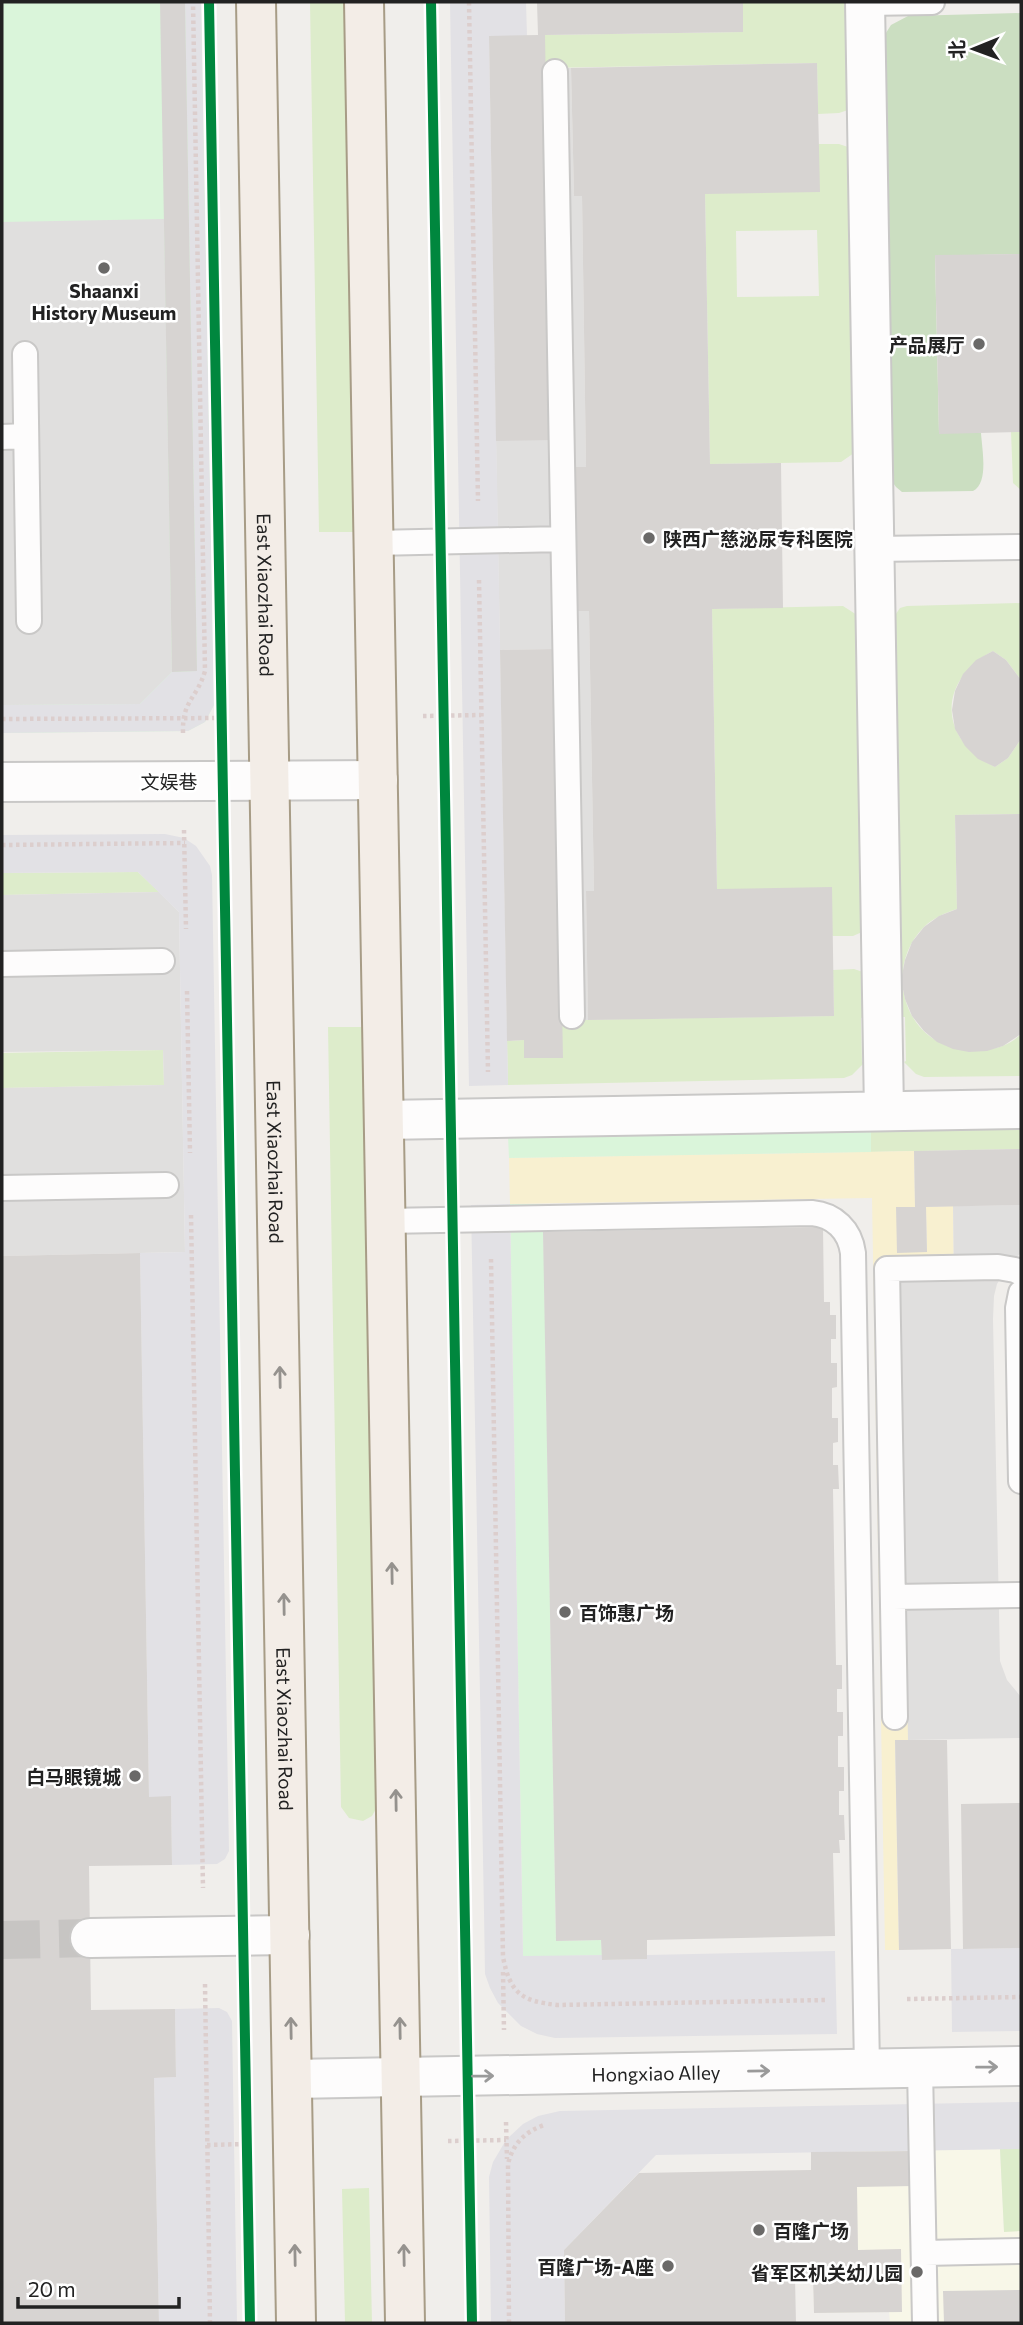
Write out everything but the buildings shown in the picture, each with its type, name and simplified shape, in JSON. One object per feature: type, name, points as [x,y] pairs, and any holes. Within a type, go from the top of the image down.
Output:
[{"type":"main road","name":"East Xiaozhai Road","points":[[256,2],[296,2323]]},
{"type":"main road","points":[[364,2],[405,2323]]},
{"type":"street","points":[[865,2],[884,1111]]},
{"type":"street","name":"文娱巷","points":[[2,782],[378,780]]},
{"type":"street","points":[[384,1120],[1021,1109]]},
{"type":"street","points":[[90,1938],[290,1935]]},
{"type":"street","name":"Hongxiao Alley","points":[[292,2079],[1021,2066]]},
{"type":"lane","points":[[865,2],[932,2]]},
{"type":"lane","points":[[555,72],[572,1016]]},
{"type":"lane","points":[[25,354],[14,436],[29,621]]},
{"type":"lane","points":[[374,542],[564,539]]},
{"type":"lane","points":[[874,549],[1021,547]]},
{"type":"lane","points":[[2,964],[162,961]]},
{"type":"lane","points":[[2,1188],[166,1185]]},
{"type":"lane","points":[[386,1221],[811,1213],[834,1219],[849,1237],[853,1253],[867,2069]]},
{"type":"lane","points":[[895,1717],[887,1269],[998,1267],[1021,1273]]},
{"type":"lane","points":[[1021,1293],[1018,1308],[1021,1481]]},
{"type":"lane","points":[[892,1597],[1021,1595]]},
{"type":"lane","points":[[920,2068],[925,2323]]},
{"type":"lane","points":[[924,2253],[1021,2251]]},
{"type":"path","points":[[186,941],[182,718],[186,706],[202,683],[205,671],[193,2]]},
{"type":"path","points":[[444,703],[444,730]]},
{"type":"path","points":[[222,704],[223,781]]},
{"type":"path","points":[[2,845],[185,843]]},
{"type":"path","points":[[187,983],[190,1165]]},
{"type":"path","points":[[191,1207],[211,2323]]},
{"type":"path","points":[[468,2076],[469,2154]]},
{"type":"path","points":[[509,2323],[510,2154],[521,2138],[537,2127],[554,2123]]},
{"type":"path","points":[[246,2130],[247,2158]]},
{"type":"shaded area","points":[[185,2],[201,2],[214,705],[205,722],[188,731],[2,733],[2,705],[140,704],[172,672],[197,671]]},
{"type":"shaded area","points":[[450,2],[526,2],[527,36],[489,37],[508,1085],[469,1086]]},
{"type":"shaded area","points":[[545,68],[571,68],[574,196],[582,196],[586,467],[573,467],[575,611],[589,611],[594,891],[586,892],[588,1020],[562,1020],[555,649],[500,650],[496,441]]},
{"type":"shaded area","points":[[164,219],[172,672],[140,704],[2,705],[2,222]]},
{"type":"shaded area","points":[[165,834],[184,838],[196,846],[210,866],[212,875],[229,1851],[225,1859],[217,1864],[172,1865],[171,1797],[149,1797],[140,1253],[185,1252],[179,912],[138,872],[2,873],[2,835]]},
{"type":"shaded area","points":[[159,892],[179,912],[185,1252],[2,1256],[2,1088],[164,1085],[163,1050],[2,1052],[2,895]]},
{"type":"shaded area","points":[[510,1204],[523,1956],[602,1955],[602,1960],[647,1959],[647,1955],[835,1951],[837,2034],[555,2038],[537,2034],[521,2026],[498,2003],[490,1988],[485,1974],[471,1205]]},
{"type":"shaded area","points":[[1021,1205],[1021,1253],[1011,1262],[997,1284],[993,1319],[1000,1661],[1007,1680],[1021,1697],[1021,1738],[908,1740],[900,1280],[954,1279],[953,1206]]},
{"type":"shaded area","points":[[1021,1948],[1021,2031],[952,2032],[951,1949]]},
{"type":"shaded area","points":[[219,2008],[227,2012],[232,2021],[237,2323],[159,2323],[154,2078],[176,2077],[175,2009]]},
{"type":"shaded area","points":[[1021,2102],[1021,2149],[656,2155],[564,2250],[565,2323],[491,2323],[489,2177],[493,2162],[506,2140],[523,2124],[538,2116],[560,2111]]},
{"type":"shaded area","name":"省军区机关幼儿园","points":[[1000,2149],[1004,2231],[1021,2231],[1021,2323],[890,2323],[889,2312],[814,2313],[811,2152]]},
{"type":"green space","name":"Shaanxi History Museum","points":[[2,2],[201,2],[214,705],[205,722],[188,731],[2,733]]},
{"type":"green space","points":[[310,2],[345,2],[355,532],[319,532]]},
{"type":"green space","points":[[743,2],[849,2],[848,110],[818,114],[817,63],[545,68],[545,35],[743,32]]},
{"type":"green space","points":[[1021,13],[1021,254],[935,256],[939,433],[981,433],[983,473],[978,487],[973,491],[902,492],[891,480],[884,36],[891,25],[908,16]]},
{"type":"green space","points":[[819,144],[848,147],[854,453],[841,462],[710,464],[705,194]],"holes":[[[817,230],[819,296],[737,297],[736,231]]]},
{"type":"green space","points":[[1011,432],[1021,432],[1021,490],[1013,483]]},
{"type":"green space","points":[[1021,603],[1021,680],[1006,660],[993,651],[975,663],[962,678],[954,694],[952,710],[955,726],[963,741],[976,755],[995,767],[1008,758],[1021,739],[1021,814],[955,815],[957,909],[931,921],[913,940],[906,955],[903,987],[913,1017],[922,1030],[938,1042],[989,1049],[1002,1046],[1021,1034],[1021,1076],[924,1077],[916,1074],[904,1062],[905,1017],[899,1017],[893,618],[900,608],[907,606]]},
{"type":"green space","points":[[843,606],[857,615],[862,932],[853,936],[833,936],[717,889],[712,609]]},
{"type":"green space","points":[[138,872],[159,892],[2,895],[2,873]]},
{"type":"green space","points":[[854,969],[863,972],[867,1017],[861,1018],[864,1063],[852,1075],[844,1078],[508,1085],[507,1041],[524,1040],[524,1058],[562,1058],[562,1020],[834,1016],[833,970]]},
{"type":"green space","points":[[328,1027],[363,1027],[377,1807],[372,1816],[363,1821],[349,1818],[341,1807]]},
{"type":"green space","points":[[163,1050],[164,1085],[2,1088],[2,1053]]},
{"type":"green space","points":[[1021,1128],[1021,1149],[871,1152],[871,1130]]},
{"type":"green space","points":[[871,1130],[871,1152],[509,1158],[508,1137]]},
{"type":"green space","points":[[510,1204],[543,1204],[556,1941],[601,1940],[602,1955],[523,1957]]},
{"type":"green space","points":[[1000,2149],[1021,2149],[1021,2231],[1004,2232]]},
{"type":"green space","points":[[369,2188],[372,2323],[345,2323],[342,2189]]},
{"type":"sand","points":[[914,1151],[915,1207],[897,1208],[927,1252],[926,1207],[953,1206],[954,1279],[908,1740],[895,1741],[899,1950],[885,1950],[872,1198],[510,1204],[509,1158]]},
{"type":"tunnel","points":[[2,1940],[90,1938]]},
{"type":"cycle path","points":[[209,2],[250,2323]]},
{"type":"cycle path","points":[[431,2],[472,2323]]},
{"type":"place","name":"Shaanxi History Museum","points":[[104,268]]},
{"type":"place","name":"产品展厅","points":[[979,344]]},
{"type":"place","name":"陕西广慈泌尿专科医院","points":[[649,538]]},
{"type":"place","name":"百饰惠广场","points":[[565,1612]]},
{"type":"place","name":"白马眼镜城","points":[[135,1776]]},
{"type":"place","name":"百隆广场","points":[[759,2230]]},
{"type":"place","name":"百隆广场-A座","points":[[668,2266]]},
{"type":"place","name":"省军区机关幼儿园","points":[[917,2272]]}]
